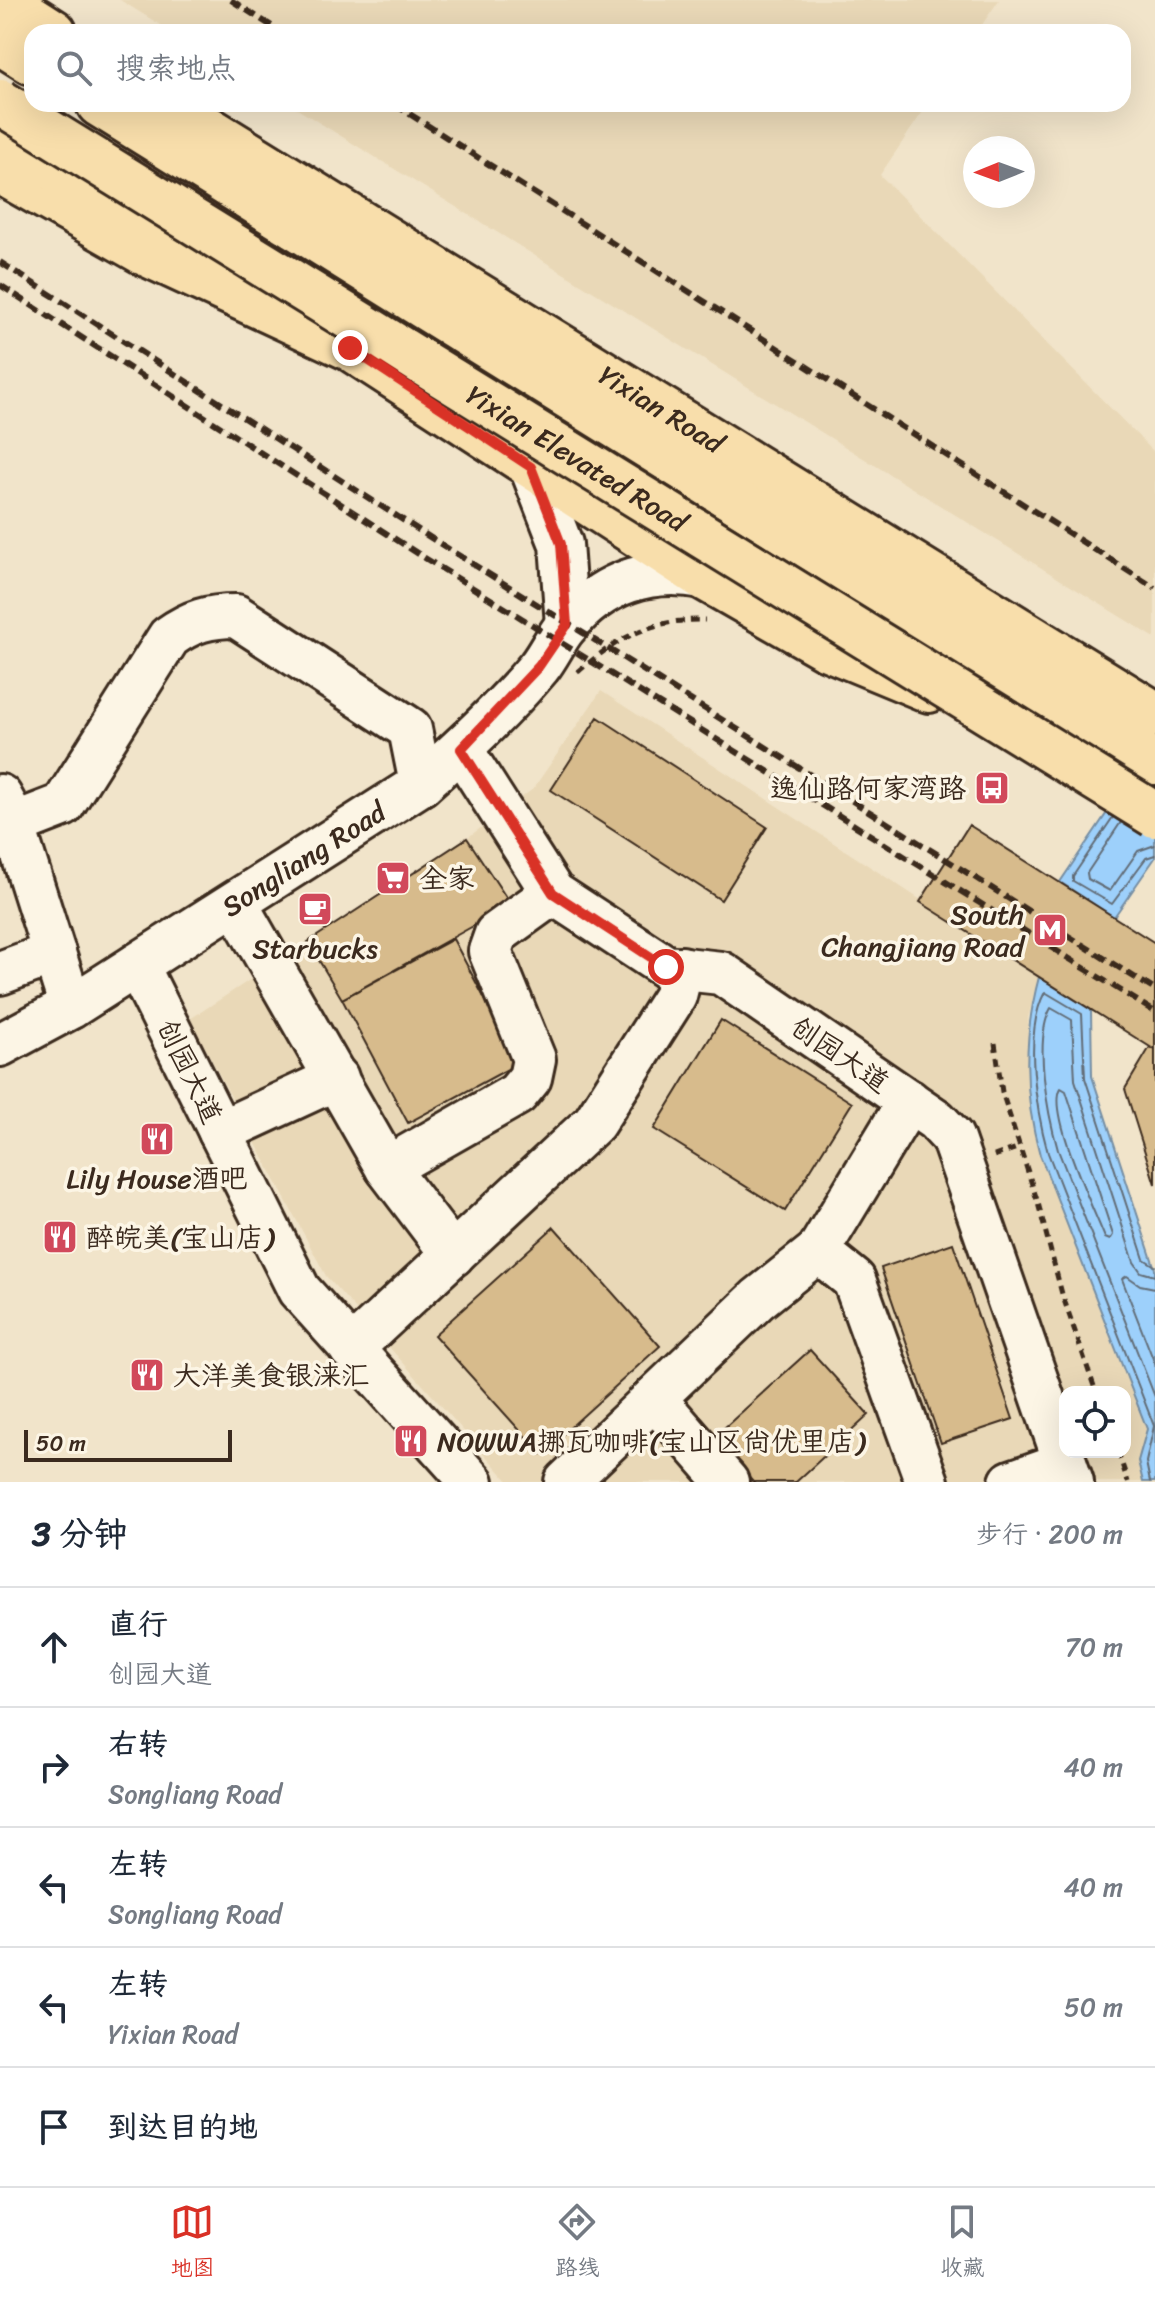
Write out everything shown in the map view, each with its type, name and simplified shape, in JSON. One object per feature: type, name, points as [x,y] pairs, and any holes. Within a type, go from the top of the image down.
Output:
[{"type":"main road","points":[[4,0],[42,24]]},
{"type":"main road","points":[[0,42],[24,57]]},
{"type":"main road","points":[[0,92],[24,107]]},
{"type":"main road","name":"Yixian Elevated Road","points":[[0,102],[1155,815]]},
{"type":"main road","points":[[32,112],[750,563],[970,708],[1068,761],[1155,815]]},
{"type":"main road","name":"Yixian Elevated Road","points":[[112,112],[1155,762]]},
{"type":"main road","name":"Yixian Road","points":[[181,112],[1138,703]]},
{"type":"main road","points":[[0,138],[150,223],[278,274]]},
{"type":"main road","points":[[0,171],[145,253],[350,348],[703,577],[825,647],[970,708]]},
{"type":"street","points":[[531,467],[561,544],[567,625]]},
{"type":"street","name":"Songliang Road","points":[[0,1045],[71,1007],[421,784],[461,749],[539,666],[567,625],[607,590],[650,572],[676,572],[703,577]]},
{"type":"street","points":[[71,1007],[7,810],[63,805],[169,637],[185,625],[208,616],[236,616],[410,729],[421,784]]},
{"type":"street","name":"创园大道","points":[[461,749],[553,893],[666,967],[721,973],[936,1120],[952,1137],[1068,1472]]},
{"type":"street","points":[[387,1168],[517,1094],[530,1078],[534,1059],[490,951],[496,934],[553,893]]},
{"type":"street","points":[[236,904],[387,1168],[453,1255]]},
{"type":"street","points":[[0,973],[54,953]]},
{"type":"street","name":"创园大道","points":[[137,965],[299,1290],[472,1482]]},
{"type":"street","points":[[351,1349],[594,1123],[675,996],[682,968]]},
{"type":"street","points":[[220,1132],[337,1078]]},
{"type":"street","points":[[566,1482],[758,1299],[818,1251],[909,1101]]},
{"type":"street","points":[[818,1251],[854,1280],[927,1482]]},
{"type":"street","points":[[654,1398],[727,1482]]},
{"type":"street","points":[[1011,1482],[1068,1472]]},
{"type":"path","points":[[573,677],[631,634],[672,620],[719,621]]},
{"type":"path","points":[[995,1043],[1002,1092],[1038,1203],[1062,1294],[1094,1386]]},
{"type":"path","points":[[1120,1458],[1128,1482]]},
{"type":"shaded area","points":[[120,0],[999,0],[982,24],[159,24]]},
{"type":"shaded area","points":[[302,112],[923,112],[880,175],[1155,453],[1155,638]]},
{"type":"shaded area","points":[[601,691],[1039,977],[1028,1018],[1040,1155],[1130,1386],[1059,1386],[1059,1458],[1131,1458],[1131,1388],[1147,1429],[1138,1461],[1143,1482],[509,1482],[326,1276],[190,1019],[467,838],[533,789]]},
{"type":"water","points":[[1155,742],[1155,858],[1114,917],[1060,882]]},
{"type":"water","points":[[1039,977],[1091,1010],[1092,1076],[1155,1269],[1155,1482],[1143,1482],[1138,1461],[1147,1429],[1034,1133],[1027,1066]]},
{"type":"building","points":[[598,717],[767,827],[721,900],[551,790]]},
{"type":"building","name":"South Changjiang Road","points":[[969,825],[1155,943],[1155,1050],[920,902]]},
{"type":"building","points":[[467,838],[511,905],[342,999],[308,942]]},
{"type":"building","points":[[453,939],[519,1063],[408,1123],[342,999]]},
{"type":"building","points":[[721,1020],[852,1103],[785,1211],[654,1129]]},
{"type":"building","points":[[1150,1047],[1155,1050],[1155,1184],[1125,1089]]},
{"type":"building","points":[[554,1227],[660,1346],[541,1454],[434,1335]]},
{"type":"building","points":[[953,1243],[1013,1419],[941,1443],[881,1268]]},
{"type":"building","points":[[810,1350],[869,1415],[796,1482],[753,1482],[713,1438]]},
{"type":"railway","points":[[231,0],[268,24]]},
{"type":"railway","points":[[407,112],[1155,588]]},
{"type":"railway","points":[[0,262],[431,538],[1155,990]]},
{"type":"railway","points":[[0,285],[420,555],[1155,1012]]},
{"type":"place","name":"逸仙路何家湾路","points":[[992,788]]},
{"type":"place","name":"全家","points":[[393,878]]},
{"type":"place","name":"Starbucks","points":[[315,909]]},
{"type":"place","name":"South Changjiang Road","points":[[1050,930]]},
{"type":"place","name":"Lily House酒吧","points":[[157,1139]]},
{"type":"place","name":"醉皖美(宝山店)","points":[[60,1237]]},
{"type":"place","name":"大洋美食银涞汇","points":[[147,1375]]},
{"type":"place","name":"NOWWA挪瓦咖啡(宝山区尚优里店)","points":[[411,1441]]},
{"type":"route","points":[[350,348],[531,467],[561,544],[567,625],[539,666],[461,749],[553,893],[666,967]]}]
